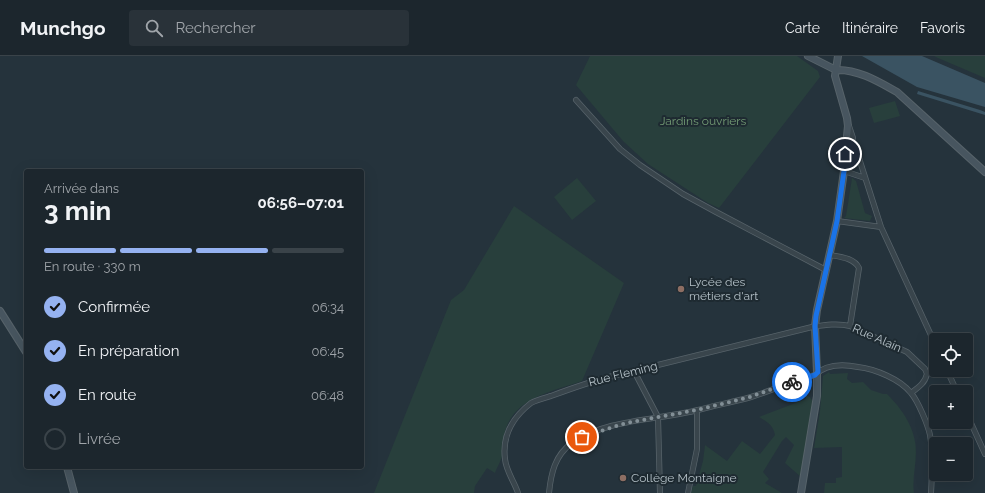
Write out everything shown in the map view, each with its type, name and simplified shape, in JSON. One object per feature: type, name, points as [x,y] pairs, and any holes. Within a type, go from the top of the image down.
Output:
[{"type":"street","points":[[808,56],[836,70],[844,70],[862,75],[897,92],[985,172]]},
{"type":"street","points":[[838,56],[835,76],[850,137]]},
{"type":"street","points":[[576,100],[620,149],[640,166],[683,194],[716,212],[824,268],[827,268]]},
{"type":"street","points":[[801,493],[817,396],[818,372],[815,326],[818,304],[837,221],[845,154]]},
{"type":"street","points":[[858,155],[881,226],[930,333]]},
{"type":"street","points":[[844,171],[865,178]]},
{"type":"street","points":[[837,221],[881,226]]},
{"type":"street","points":[[830,255],[850,260],[857,264],[859,268],[850,326]]},
{"type":"street","points":[[0,311],[24,349]]},
{"type":"street","name":"Rue Alain","points":[[815,326],[842,324],[850,326],[907,352],[925,369],[927,374],[923,384],[911,393]]},
{"type":"street","name":"Rue Fleming","points":[[518,493],[510,476],[505,459],[505,444],[510,427],[517,416],[532,402],[582,384],[815,326]]},
{"type":"street","points":[[549,493],[550,476],[560,455],[571,443],[582,437],[599,430],[626,423],[697,410],[750,397],[815,375],[820,370],[843,364],[870,368],[892,378],[911,393],[923,415],[930,435],[931,493]]},
{"type":"street","points":[[634,371],[658,417],[660,493]]},
{"type":"street","points":[[688,493],[697,449],[697,410]]},
{"type":"street","points":[[973,427],[985,454]]},
{"type":"street","points":[[67,469],[74,493]]},
{"type":"green space","name":"Jardins ouvriers","points":[[590,56],[797,56],[818,71],[820,77],[719,208],[708,203],[648,164],[623,141],[576,85]]},
{"type":"green space","points":[[934,56],[985,56],[985,78],[938,58]]},
{"type":"green space","points":[[895,101],[900,116],[874,123],[869,108]]},
{"type":"green space","points":[[577,178],[596,201],[572,220],[554,197]]},
{"type":"green space","points":[[852,178],[856,181],[865,213],[872,216],[870,221],[844,218],[846,216]]},
{"type":"green space","points":[[514,206],[624,283],[582,381],[549,392],[527,402],[511,417],[506,428],[501,460],[495,473],[487,468],[475,486],[474,493],[374,493],[451,300],[464,290]]},
{"type":"green space","points":[[829,372],[830,374],[848,373],[847,379],[852,383],[863,382],[871,390],[887,394],[908,420],[914,435],[916,452],[913,483],[914,493],[824,493],[825,483],[836,483],[836,478],[842,477],[842,447],[814,448],[820,411],[823,376]]},
{"type":"green space","points":[[805,395],[810,397],[813,402],[801,477],[785,463],[794,445],[786,437],[763,472],[769,479],[765,483],[782,493],[691,493],[693,486],[696,486],[703,461],[705,445],[727,461],[742,441],[760,454],[775,435],[771,426],[759,417],[806,399]]},
{"type":"water","points":[[862,56],[922,56],[985,83],[985,107],[917,87]]},
{"type":"water","points":[[918,91],[980,110],[985,112],[985,115],[917,94]]},
{"type":"tunnel","points":[[845,154],[847,136]]},
{"type":"tunnel","points":[[853,138],[858,155]]},
{"type":"way so far","points":[[582,437],[599,430],[626,423],[697,410],[750,397],[792,382]]},
{"type":"place","name":"Lycée des métiers d'art","points":[[681,289]]},
{"type":"place","name":"Collège Montaigne","points":[[623,478]]},
{"type":"route","points":[[792,382],[815,375],[818,372],[815,326],[816,316],[837,221],[845,154]]}]
